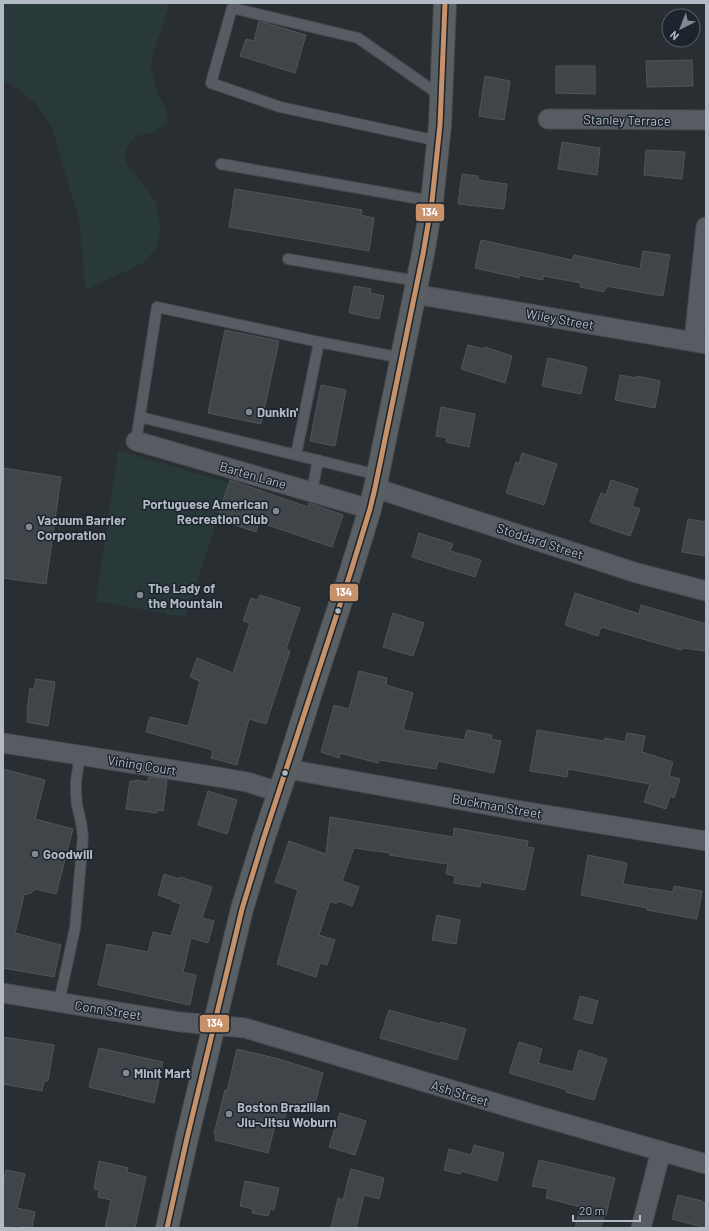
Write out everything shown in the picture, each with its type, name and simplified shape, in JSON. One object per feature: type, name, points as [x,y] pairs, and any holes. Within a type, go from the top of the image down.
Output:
[{"type":"main road","points":[[167,1228],[242,909],[370,509],[377,482],[432,201],[441,96],[445,3]]},
{"type":"street","name":"Stanley Terrace","points":[[548,119],[706,120]]},
{"type":"street","points":[[700,342],[706,227]]},
{"type":"street","name":"Wiley Street","points":[[416,288],[700,342]]},
{"type":"street","name":"Barten Lane","points":[[136,441],[370,509]]},
{"type":"street","name":"Stoddard Street","points":[[377,482],[637,573],[706,590]]},
{"type":"street","name":"Vining Court","points":[[3,743],[226,778],[247,782],[280,792]]},
{"type":"street","name":"Buckman Street","points":[[287,769],[516,810],[706,841]]},
{"type":"street","name":"Conn Street","points":[[3,992],[180,1022],[214,1025]]},
{"type":"street","name":"Ash Street","points":[[214,1025],[250,1030],[706,1164]]},
{"type":"street","points":[[640,1228],[661,1151]]},
{"type":"lane","points":[[438,141],[280,107],[211,83],[232,8],[358,38],[441,96]]},
{"type":"lane","points":[[221,164],[432,201]]},
{"type":"lane","points":[[288,259],[416,288]]},
{"type":"lane","points":[[136,441],[157,307],[319,342],[402,358]]},
{"type":"lane","points":[[296,455],[319,342]]},
{"type":"lane","points":[[140,417],[318,460],[377,482]]},
{"type":"lane","points":[[312,491],[318,460]]},
{"type":"lane","points":[[59,1002],[75,928],[82,852],[83,833],[76,794],[76,781],[80,755]]},
{"type":"shaded area","points":[[3,3],[170,3],[152,56],[151,68],[159,97],[167,110],[167,124],[152,133],[136,136],[126,148],[126,164],[145,186],[156,203],[161,229],[156,248],[143,263],[85,290],[80,223],[51,125],[36,104],[20,90],[3,81]]},
{"type":"shaded area","points":[[118,450],[229,483],[185,617],[96,601]]},
{"type":"building","points":[[259,21],[306,35],[295,73],[240,56],[246,39],[254,41]]},
{"type":"building","points":[[692,60],[693,86],[647,87],[646,61]]},
{"type":"building","points":[[556,66],[595,66],[595,94],[556,93]]},
{"type":"building","points":[[485,76],[510,81],[504,120],[479,116]]},
{"type":"building","points":[[562,142],[600,148],[597,175],[558,169]]},
{"type":"building","points":[[646,150],[685,152],[682,179],[644,175]]},
{"type":"building","points":[[462,174],[478,176],[478,180],[507,184],[504,209],[458,204]]},
{"type":"building","points":[[235,189],[362,210],[361,215],[374,218],[369,251],[229,227]]},
{"type":"building","points":[[481,240],[572,260],[574,255],[640,269],[643,251],[670,255],[663,296],[606,286],[604,292],[580,287],[581,283],[543,276],[543,280],[519,275],[519,278],[475,268]]},
{"type":"building","points":[[354,286],[371,289],[370,293],[384,296],[379,319],[349,313]]},
{"type":"building","points":[[225,330],[279,341],[261,424],[208,413]]},
{"type":"building","points":[[468,345],[484,349],[485,347],[512,356],[505,383],[461,369]]},
{"type":"building","points":[[548,358],[587,367],[581,394],[542,386]]},
{"type":"building","points":[[620,375],[636,378],[637,376],[660,381],[655,408],[615,400]]},
{"type":"building","points":[[321,385],[346,390],[335,446],[310,441]]},
{"type":"building","points":[[441,407],[475,414],[469,447],[446,442],[447,438],[436,436]]},
{"type":"building","points":[[522,453],[557,464],[544,505],[506,493],[516,462],[519,464]]},
{"type":"building","name":"Vacuum Barrier Corporation","points":[[3,468],[61,477],[46,584],[3,578]]},
{"type":"building","name":"Portuguese American Recreation Club","points":[[230,480],[308,507],[309,503],[343,515],[332,547],[259,522],[256,532],[217,519]]},
{"type":"building","points":[[611,480],[638,489],[632,506],[640,509],[630,536],[590,522],[601,493],[606,495]]},
{"type":"building","points":[[688,519],[706,522],[706,556],[682,552]]},
{"type":"building","points":[[419,533],[453,544],[450,551],[481,560],[475,577],[412,557]]},
{"type":"building","points":[[575,593],[639,614],[641,605],[706,624],[706,651],[682,648],[681,650],[601,627],[598,636],[565,625]]},
{"type":"building","points":[[260,595],[300,608],[286,649],[290,651],[266,724],[249,719],[237,765],[211,758],[213,750],[146,732],[150,717],[188,726],[200,681],[190,677],[197,658],[233,673],[250,623],[243,621],[251,598],[258,600]]},
{"type":"building","points":[[393,613],[424,623],[413,656],[383,647]]},
{"type":"building","points":[[359,671],[387,678],[386,685],[413,693],[403,730],[464,740],[467,730],[492,735],[491,739],[501,741],[494,773],[438,761],[436,769],[379,760],[378,763],[340,753],[339,758],[321,752],[334,705],[349,709]]},
{"type":"building","points":[[36,679],[55,682],[48,726],[27,722],[30,688],[34,689]]},
{"type":"building","points":[[537,730],[604,741],[605,738],[625,742],[627,733],[645,736],[642,752],[673,762],[669,776],[680,779],[674,798],[670,796],[666,809],[644,802],[650,784],[568,769],[567,777],[530,771]]},
{"type":"building","name":"Goodwill","points":[[3,769],[45,780],[35,819],[73,829],[56,894],[36,889],[31,893],[24,895],[15,933],[61,945],[54,977],[3,968]]},
{"type":"building","points":[[149,777],[167,780],[163,811],[157,810],[157,813],[126,809],[130,781],[136,780],[147,782]]},
{"type":"building","points":[[208,791],[237,800],[227,834],[198,825]]},
{"type":"building","points":[[330,817],[453,837],[454,828],[528,841],[527,847],[534,848],[525,890],[481,882],[480,887],[454,883],[455,876],[446,874],[448,864],[354,848],[342,881],[359,887],[352,906],[338,901],[336,904],[330,901],[319,935],[335,940],[327,965],[320,963],[316,977],[277,964],[298,890],[275,882],[289,841],[326,854]]},
{"type":"building","points":[[588,855],[627,863],[623,884],[673,892],[674,886],[702,891],[697,919],[647,910],[647,908],[581,895]]},
{"type":"building","points":[[164,874],[179,879],[180,877],[212,887],[202,918],[214,921],[208,943],[191,938],[183,972],[196,975],[190,1005],[98,985],[107,944],[148,952],[153,932],[171,936],[181,904],[158,895]]},
{"type":"building","points":[[437,915],[460,920],[456,944],[432,940]]},
{"type":"building","points":[[580,996],[598,1001],[592,1024],[574,1019]]},
{"type":"building","points":[[389,1010],[440,1024],[440,1022],[466,1029],[457,1060],[380,1038]]},
{"type":"building","points":[[3,1037],[54,1045],[48,1081],[44,1081],[42,1091],[3,1084]]},
{"type":"building","points":[[519,1042],[542,1049],[538,1063],[573,1072],[579,1050],[607,1059],[594,1100],[566,1092],[567,1090],[509,1073]]},
{"type":"building","name":"Minit Mart","points":[[99,1048],[163,1062],[154,1103],[89,1087]]},
{"type":"building","points":[[237,1049],[279,1059],[323,1073],[314,1107],[296,1102],[294,1108],[288,1106],[283,1123],[276,1121],[268,1153],[215,1140],[216,1135],[214,1134],[225,1090],[227,1091]]},
{"type":"building","points":[[340,1113],[366,1121],[355,1155],[329,1147]]},
{"type":"building","points":[[474,1145],[504,1153],[497,1181],[461,1171],[460,1174],[444,1170],[449,1149],[471,1155]]},
{"type":"building","points":[[539,1160],[615,1178],[606,1215],[604,1215],[601,1228],[575,1228],[580,1207],[546,1198],[548,1189],[532,1186]]},
{"type":"building","points":[[99,1161],[128,1168],[127,1172],[146,1177],[135,1228],[105,1228],[111,1200],[98,1197],[99,1190],[94,1189]]},
{"type":"building","points":[[351,1169],[384,1178],[379,1199],[364,1195],[356,1228],[331,1228],[338,1198],[343,1200]]},
{"type":"building","points":[[6,1170],[25,1174],[17,1208],[35,1212],[32,1228],[14,1225],[13,1228],[3,1228],[3,1183]]},
{"type":"building","points":[[245,1181],[279,1188],[274,1210],[270,1209],[268,1216],[252,1213],[253,1209],[240,1206]]},
{"type":"building","points":[[678,1195],[706,1203],[706,1228],[672,1219]]},
{"type":"transit line","name":"134","points":[[167,1228],[242,909],[351,571],[375,488],[423,254],[432,201],[440,125],[445,3]]},
{"type":"place","name":"Dunkin'","points":[[249,412]]},
{"type":"place","name":"Portuguese American Recreation Club","points":[[276,511]]},
{"type":"place","name":"Vacuum Barrier Corporation","points":[[29,527]]},
{"type":"place","name":"The Lady of the Mountain","points":[[140,595]]},
{"type":"place","name":"Goodwill","points":[[35,854]]},
{"type":"place","name":"Minit Mart","points":[[126,1073]]},
{"type":"place","name":"Boston Brazilian Jiu-Jitsu Woburn","points":[[229,1114]]}]
